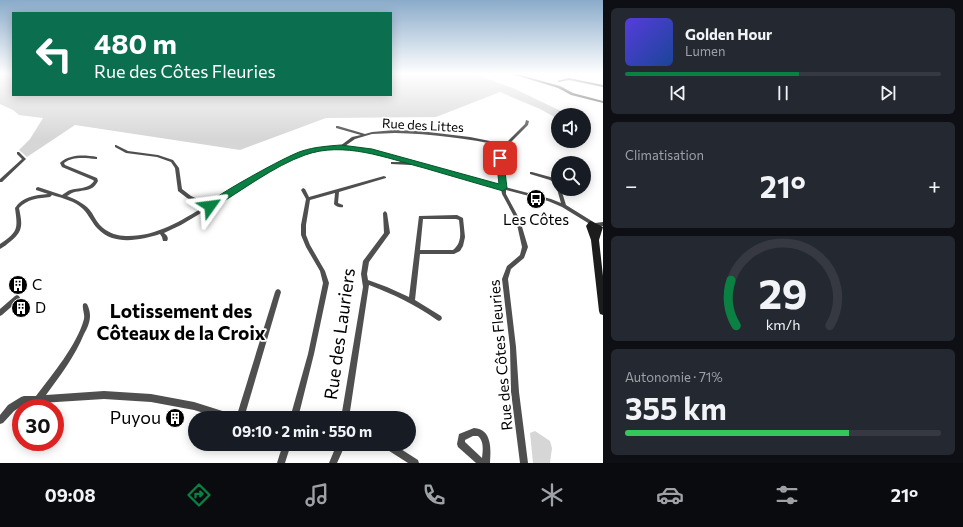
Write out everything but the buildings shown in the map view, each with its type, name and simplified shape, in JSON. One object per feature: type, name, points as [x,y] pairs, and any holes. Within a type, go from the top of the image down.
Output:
[{"type":"street","points":[[578,96],[603,102]]},
{"type":"street","name":"Rue des Côtes Fleuries","points":[[524,463],[515,399],[513,347],[505,279],[509,268],[522,256],[525,247],[518,220],[504,194],[500,158],[502,149],[527,124],[527,121]]},
{"type":"street","points":[[337,127],[365,135]]},
{"type":"street","name":"Rue des Littes","points":[[341,147],[344,144],[365,135],[379,132],[450,135],[506,145]]},
{"type":"street","points":[[116,146],[127,152],[158,156],[172,161],[177,168],[180,190],[189,197],[210,206]]},
{"type":"street","points":[[38,189],[62,197],[85,208],[102,231],[126,238],[142,237],[161,232],[210,206],[296,155],[320,149],[341,147],[372,152],[564,206],[597,227],[595,240],[603,311]]},
{"type":"street","points":[[0,181],[24,159],[18,153]]},
{"type":"street","points":[[62,197],[71,192],[91,187],[95,185],[96,182],[95,179],[64,166],[62,163],[70,158],[96,158]]},
{"type":"street","points":[[392,163],[414,163]]},
{"type":"street","points":[[532,173],[551,179]]},
{"type":"street","points":[[308,199],[384,177]]},
{"type":"street","points":[[296,411],[311,354],[326,283],[324,271],[305,240],[304,224],[308,199],[303,190]]},
{"type":"street","points":[[337,191],[336,204],[341,206]]},
{"type":"street","points":[[0,247],[17,234],[20,228],[17,208],[19,205],[32,198],[53,195]]},
{"type":"street","points":[[561,196],[564,206]]},
{"type":"street","name":"Rue des Lauriers","points":[[346,411],[366,282],[364,274],[366,260],[387,233],[385,213]]},
{"type":"street","points":[[412,300],[418,252],[420,217],[457,217],[461,219],[462,244],[460,249],[454,252],[418,252]]},
{"type":"street","points":[[161,232],[165,237],[165,240]]},
{"type":"street","points":[[366,282],[412,300],[427,308],[439,318]]},
{"type":"street","points":[[242,411],[278,292]]},
{"type":"street","points":[[0,313],[17,298]]},
{"type":"street","points":[[39,398],[58,372],[80,336],[87,317],[85,306]]},
{"type":"street","points":[[0,420],[17,404],[24,400],[39,398],[104,396],[151,398],[194,406],[210,411]]},
{"type":"street","points":[[482,463],[461,444],[462,437],[474,432],[478,432],[483,436],[486,442],[486,463]]},
{"type":"street","points":[[281,463],[285,451]]},
{"type":"street","points":[[333,463],[337,451]]},
{"type":"street","points":[[397,451],[415,463]]},
{"type":"shaded area","points":[[0,96],[491,96],[436,117],[326,118],[240,150],[75,125],[27,157],[19,150],[30,139],[43,118],[19,115],[13,110],[0,104]]},
{"type":"shaded area","points":[[508,96],[529,96],[554,108],[551,108],[551,115]]},
{"type":"shaded area","points":[[535,431],[550,441],[552,448],[550,463],[533,463],[530,433]]},
{"type":"place","name":"Les Côtes","points":[[536,199]]},
{"type":"place","name":"C","points":[[18,285]]},
{"type":"place","name":"D","points":[[21,308]]},
{"type":"place","name":"Puyou","points":[[175,418]]},
{"type":"district","name":"Lotissement des Côteaux de la Croix","points":[[181,322]]},
{"type":"route","points":[[210,206],[296,155],[320,149],[341,147],[361,149],[503,188],[500,158]]}]
